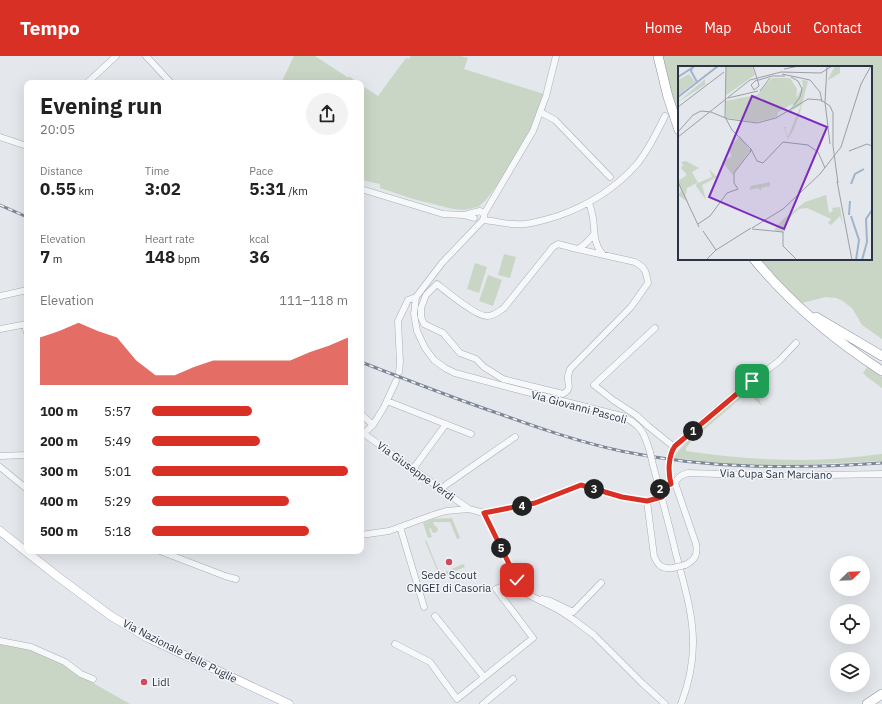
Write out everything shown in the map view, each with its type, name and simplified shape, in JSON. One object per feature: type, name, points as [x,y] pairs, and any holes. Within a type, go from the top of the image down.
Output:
[{"type":"highway","points":[[658,56],[668,97],[678,127]]},
{"type":"highway","points":[[755,260],[794,303],[833,336],[882,371]]},
{"type":"highway","points":[[794,303],[882,356]]},
{"type":"highway","points":[[867,704],[882,694]]},
{"type":"main road","name":"Via Nazionale delle Puglie","points":[[0,531],[24,549]]},
{"type":"main road","name":"Via Nazionale delle Puglie","points":[[30,554],[111,616],[148,638],[289,704]]},
{"type":"street","points":[[90,80],[116,56]]},
{"type":"street","points":[[146,56],[168,80]]},
{"type":"street","points":[[399,372],[398,321],[408,300],[416,296],[442,263],[468,234],[495,195],[532,131],[546,96],[556,56]]},
{"type":"street","points":[[540,112],[555,120],[610,177]]},
{"type":"street","points":[[364,190],[443,214],[479,217],[490,221],[510,224],[526,224],[548,219],[589,203],[621,181],[638,163],[665,116]]},
{"type":"street","points":[[0,136],[24,145]]},
{"type":"street","points":[[589,203],[593,217],[596,243],[598,249],[603,255]]},
{"type":"street","points":[[577,249],[589,241],[594,234]]},
{"type":"street","points":[[558,244],[577,249],[635,262],[643,267],[648,283],[644,291],[631,307],[570,369],[568,376],[569,388],[568,391],[563,394],[503,379],[484,367],[476,359],[460,353],[444,333],[424,324],[421,317],[421,308],[426,295],[437,284],[477,314],[485,317],[495,314],[504,308],[553,247],[558,244]]},
{"type":"street","points":[[0,296],[24,291]]},
{"type":"street","name":"Via Giovanni Pascoli","points":[[416,296],[414,314],[417,331],[425,348],[434,360],[445,368],[455,373],[622,416],[633,422],[646,437],[689,604],[693,629],[692,664],[681,704]]},
{"type":"street","points":[[0,329],[24,325]]},
{"type":"street","points":[[655,328],[594,385],[636,415],[674,447]]},
{"type":"street","points":[[647,501],[654,556],[657,564],[668,568],[674,568],[685,565],[694,559],[697,549],[696,544],[669,475],[671,455],[674,447],[737,393],[779,361],[796,343]]},
{"type":"street","points":[[364,432],[373,425],[396,382]]},
{"type":"street","points":[[387,401],[471,434]]},
{"type":"street","points":[[364,417],[373,425]]},
{"type":"street","points":[[413,469],[446,424]]},
{"type":"street","name":"Via Giuseppe Verdi","points":[[364,435],[469,509]]},
{"type":"street","points":[[440,489],[515,436]]},
{"type":"street","points":[[0,456],[24,455]]},
{"type":"street","points":[[0,467],[24,487]]},
{"type":"street","name":"Via Cupa San Marciano","points":[[659,487],[673,483],[682,475],[688,473],[775,476],[879,474]]},
{"type":"street","points":[[879,474],[882,479]]},
{"type":"street","points":[[364,534],[400,527],[433,514],[469,509],[484,513],[535,503],[581,485],[622,497],[647,501],[662,497]]},
{"type":"street","points":[[484,513],[517,580],[527,594],[559,610],[574,620],[594,636],[665,704]]},
{"type":"street","points":[[400,527],[424,607]]},
{"type":"street","points":[[168,554],[236,579]]},
{"type":"street","points":[[395,644],[430,662],[457,699],[533,638],[496,589],[517,580]]},
{"type":"street","points":[[536,599],[550,601],[573,612],[601,583]]},
{"type":"street","points":[[435,616],[484,677]]},
{"type":"street","points":[[0,641],[32,646],[65,662],[81,674],[93,679]]},
{"type":"street","points":[[483,704],[513,679]]},
{"type":"green space","points":[[294,56],[315,56],[347,77],[354,80],[282,80]]},
{"type":"green space","points":[[411,56],[460,56],[468,58],[464,69],[544,94],[530,130],[506,173],[486,200],[478,207],[464,210],[453,209],[413,199],[380,188],[380,184],[364,181],[364,87],[378,96],[406,58],[409,59]]},
{"type":"green space","points":[[662,56],[882,56],[882,339],[862,325],[852,308],[841,300],[826,297],[802,303],[774,276],[761,260],[872,260],[872,66],[678,66],[678,112],[669,85]]},
{"type":"green space","points":[[504,254],[516,257],[510,278],[498,275]]},
{"type":"green space","points":[[475,263],[487,267],[479,293],[467,289]]},
{"type":"green space","points":[[488,275],[502,280],[493,306],[479,301]]},
{"type":"green space","points":[[867,367],[882,377],[882,388],[863,373]]},
{"type":"green space","points":[[750,388],[756,393],[762,406],[753,398],[750,392],[746,394],[692,440],[686,448],[686,451],[744,458],[788,460],[833,459],[882,454],[882,461],[751,465],[674,458],[682,447],[699,431]]},
{"type":"green space","points":[[452,518],[460,538],[457,539],[450,522],[434,522],[433,523],[438,530],[434,533],[432,532],[431,528],[429,529],[432,537],[428,538],[423,523],[433,519]]},
{"type":"green space","points":[[426,540],[440,574],[463,564],[465,567],[440,577],[425,541]]},
{"type":"green space","points":[[0,643],[32,650],[66,665],[86,679],[130,704],[0,704]]},
{"type":"railway","points":[[0,205],[24,216]]},
{"type":"railway","points":[[364,363],[529,424],[575,439],[621,451],[686,461],[751,466],[784,467],[882,463]]},
{"type":"place","name":"Sede Scout CNGEI di Casoria","points":[[449,562]]},
{"type":"place","name":"Lidl","points":[[144,682]]},
{"type":"route","points":[[517,580],[484,513],[535,503],[581,485],[622,497],[647,501],[662,497],[659,487],[671,484],[669,475],[673,448],[752,381]]}]
